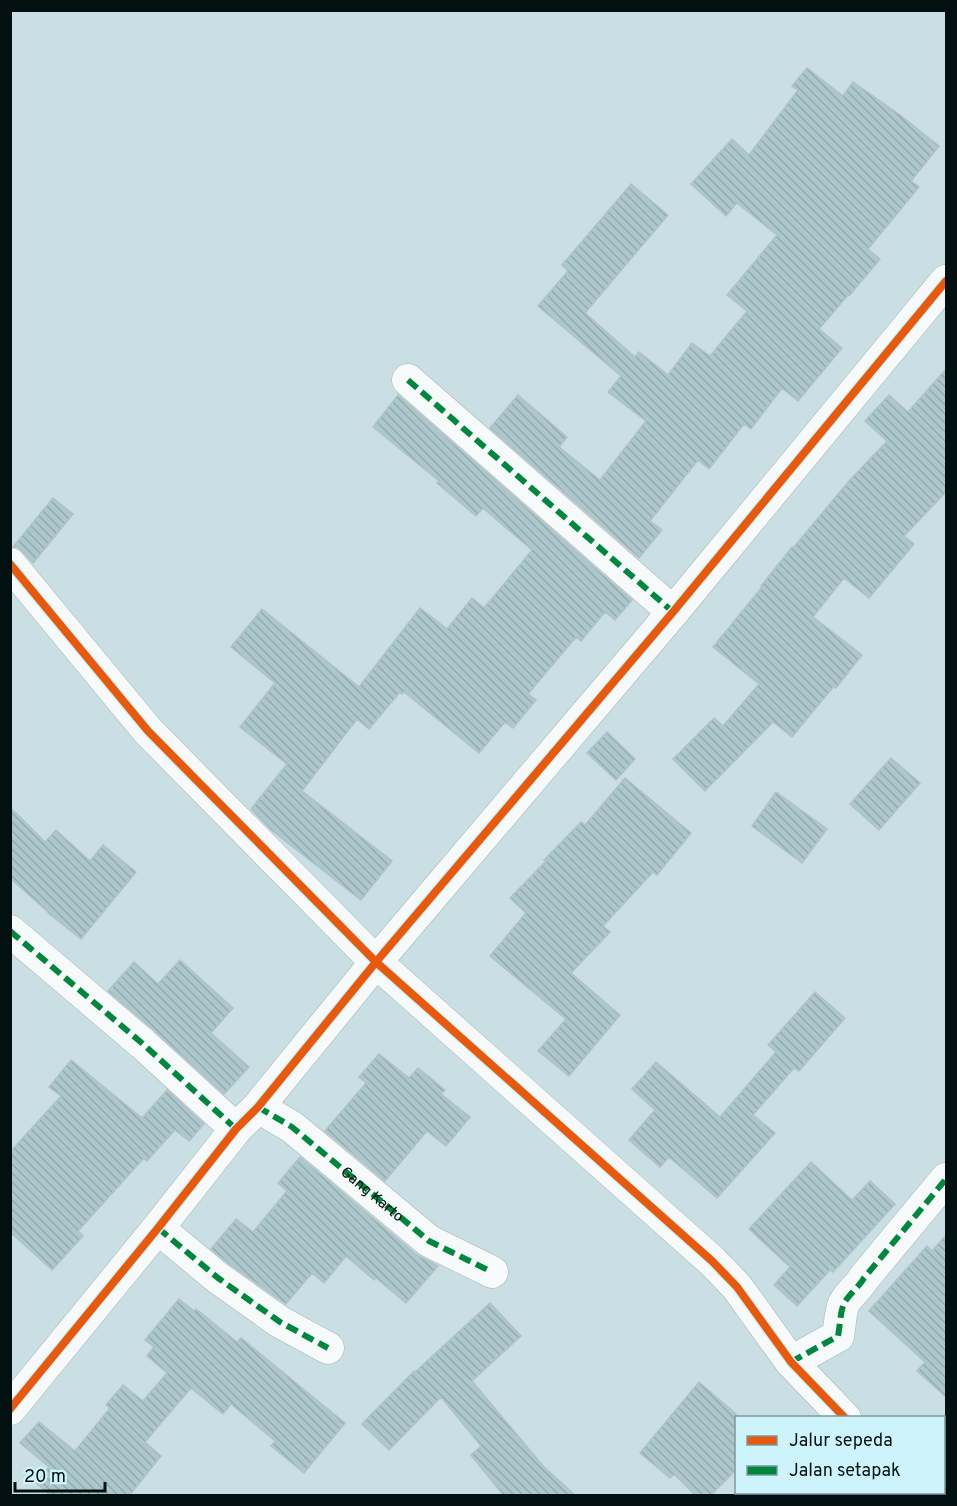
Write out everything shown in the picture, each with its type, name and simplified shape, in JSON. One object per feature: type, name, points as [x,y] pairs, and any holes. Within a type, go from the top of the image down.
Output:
[{"type":"street","points":[[10,1410],[236,1129],[258,1107],[376,962],[673,612],[946,281]]},
{"type":"street","points":[[408,380],[673,612]]},
{"type":"street","points":[[10,564],[148,731],[376,962],[712,1261],[737,1287],[791,1362],[843,1416]]},
{"type":"street","points":[[10,931],[143,1044],[236,1129]]},
{"type":"street","name":"Gang Karto","points":[[258,1107],[292,1127],[429,1241],[492,1272]]},
{"type":"street","points":[[791,1362],[838,1336],[843,1303],[860,1286],[864,1278],[946,1179]]},
{"type":"street","points":[[158,1228],[218,1278],[280,1322],[328,1348]]},
{"type":"building","points":[[807,68],[843,96],[853,82],[939,146],[911,181],[919,187],[868,249],[880,259],[819,329],[842,348],[798,401],[782,388],[751,429],[744,424],[709,469],[698,460],[650,521],[662,530],[639,558],[490,428],[518,395],[567,437],[559,447],[600,480],[646,421],[608,392],[621,376],[538,306],[568,271],[562,265],[631,184],[668,215],[585,313],[635,357],[639,352],[668,375],[692,343],[710,356],[747,311],[727,295],[777,235],[737,203],[726,216],[691,184],[732,139],[749,155],[798,90],[792,86]]},
{"type":"building","points":[[946,369],[946,492],[904,536],[914,544],[869,598],[844,578],[813,617],[862,655],[792,737],[773,722],[705,791],[673,759],[714,718],[723,726],[759,684],[713,647],[792,547],[887,441],[865,421],[889,395],[908,412]]},
{"type":"building","points":[[398,395],[632,600],[615,620],[605,612],[581,641],[576,637],[528,694],[536,700],[513,728],[505,722],[479,753],[404,692],[402,694],[400,692],[369,729],[357,719],[302,791],[392,861],[361,900],[271,830],[251,809],[287,764],[240,727],[275,683],[231,647],[262,609],[359,687],[420,608],[447,629],[472,598],[484,608],[532,550],[483,508],[476,516],[437,483],[439,481],[373,427]]},
{"type":"building","points":[[53,498],[73,514],[33,563],[17,547],[13,547]]},
{"type":"building","points":[[607,732],[635,759],[616,780],[587,753]]},
{"type":"building","points":[[891,758],[920,783],[879,830],[850,804]]},
{"type":"building","points":[[625,778],[691,833],[657,875],[653,872],[603,926],[610,932],[571,973],[620,1015],[569,1076],[538,1051],[566,1019],[490,956],[526,913],[510,898],[581,822],[585,825]]},
{"type":"building","points":[[776,792],[827,829],[802,863],[752,826]]},
{"type":"building","points":[[10,807],[45,842],[56,830],[90,861],[103,845],[136,872],[81,939],[10,878]]},
{"type":"building","points":[[180,960],[233,1008],[211,1033],[249,1067],[224,1094],[108,991],[134,962],[158,984]]},
{"type":"building","points":[[815,992],[845,1018],[799,1071],[794,1068],[753,1115],[775,1133],[717,1198],[669,1157],[660,1167],[629,1140],[655,1110],[632,1089],[656,1062],[720,1117],[776,1052],[768,1045]]},
{"type":"building","points":[[379,1054],[409,1078],[418,1068],[445,1090],[441,1094],[470,1117],[446,1146],[427,1131],[385,1181],[325,1131],[366,1083],[359,1077]]},
{"type":"building","points":[[71,1060],[142,1118],[167,1090],[204,1124],[189,1141],[175,1130],[147,1161],[144,1158],[78,1231],[83,1236],[52,1270],[10,1232],[10,1152],[61,1096],[49,1087]]},
{"type":"building","points":[[300,1157],[417,1255],[438,1266],[406,1303],[346,1256],[324,1283],[312,1273],[286,1304],[211,1249],[236,1219],[253,1232],[287,1191],[278,1183]]},
{"type":"building","points":[[811,1162],[852,1200],[870,1181],[895,1204],[833,1272],[830,1270],[797,1306],[774,1285],[790,1267],[749,1229]]},
{"type":"building","points":[[946,1235],[946,1397],[917,1371],[925,1362],[869,1311],[927,1246],[932,1251]]},
{"type":"building","points":[[179,1299],[194,1311],[196,1309],[237,1342],[241,1338],[345,1423],[304,1473],[271,1446],[275,1441],[231,1404],[223,1414],[191,1388],[145,1442],[161,1456],[129,1496],[51,1496],[36,1483],[49,1467],[20,1443],[39,1422],[75,1451],[110,1408],[106,1405],[123,1385],[143,1401],[167,1373],[147,1356],[154,1347],[145,1340]]},
{"type":"building","points":[[490,1303],[521,1336],[472,1381],[544,1467],[576,1496],[504,1496],[471,1455],[481,1446],[441,1397],[389,1450],[362,1424],[414,1371]]},
{"type":"building","points":[[699,1382],[736,1414],[735,1471],[710,1496],[696,1496],[674,1474],[670,1478],[640,1453]]},
{"type":"marked path","points":[[408,380],[673,612]]},
{"type":"marked path","points":[[10,931],[143,1044],[236,1129]]},
{"type":"marked path","points":[[258,1107],[292,1127],[429,1241],[492,1272]]},
{"type":"marked path","points":[[791,1362],[838,1336],[842,1309],[846,1300],[946,1179]]},
{"type":"marked path","points":[[158,1228],[218,1278],[280,1322],[328,1348]]},
{"type":"cycle path","points":[[10,1409],[236,1129],[258,1107],[376,962],[673,612],[946,281]]},
{"type":"cycle path","points":[[10,564],[148,731],[376,962],[712,1261],[737,1287],[791,1362],[843,1416]]}]
